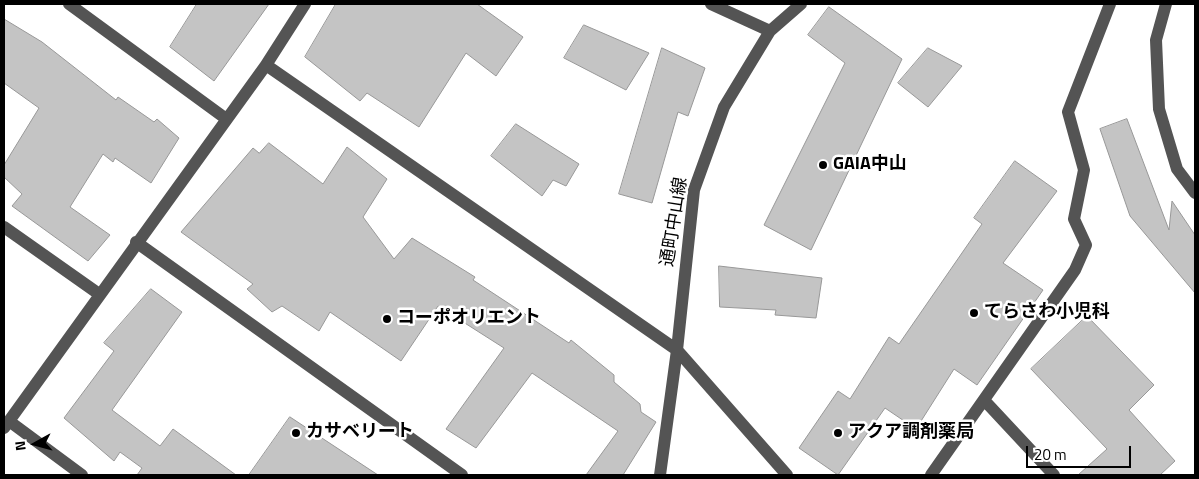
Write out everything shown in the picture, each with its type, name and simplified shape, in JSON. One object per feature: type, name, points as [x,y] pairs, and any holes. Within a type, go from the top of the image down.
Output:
[{"type":"street","points":[[69,4],[226,118]]},
{"type":"street","points":[[82,475],[6,424],[98,294],[266,65],[306,4]]},
{"type":"street","points":[[711,4],[770,31]]},
{"type":"street","name":"通町中山線","points":[[660,475],[677,350],[694,190],[724,107],[770,31],[801,4]]},
{"type":"street","points":[[931,475],[1075,270],[1086,245],[1074,219],[1084,170],[1068,112],[1110,4]]},
{"type":"street","points":[[1166,4],[1156,40],[1159,109],[1176,168],[1195,192]]},
{"type":"street","points":[[266,65],[677,350],[787,475]]},
{"type":"street","points":[[4,227],[98,294]]},
{"type":"street","points":[[136,242],[462,475]]},
{"type":"street","points":[[984,400],[1054,475]]},
{"type":"building","points":[[197,4],[269,4],[214,81],[170,47]]},
{"type":"building","points":[[336,4],[477,4],[523,37],[496,76],[466,53],[419,127],[367,93],[360,101],[305,57]]},
{"type":"building","name":"GAIA中山","points":[[829,7],[902,59],[811,250],[764,225],[845,63],[808,35]]},
{"type":"building","points":[[4,19],[42,42],[116,100],[118,97],[154,122],[157,119],[179,138],[151,183],[115,158],[113,162],[103,154],[70,207],[110,235],[88,261],[12,206],[22,194],[4,177],[4,165],[39,108],[4,83]]},
{"type":"building","points":[[584,25],[649,53],[626,90],[564,58]]},
{"type":"building","points":[[662,48],[705,68],[688,116],[678,112],[652,203],[619,194]]},
{"type":"building","points":[[928,48],[962,66],[928,107],[898,83]]},
{"type":"building","points":[[1127,119],[1169,230],[1172,201],[1195,235],[1195,293],[1130,216],[1100,129]]},
{"type":"building","points":[[516,124],[579,164],[566,186],[553,180],[542,196],[491,156]]},
{"type":"building","points":[[269,143],[323,184],[347,147],[387,179],[363,217],[394,259],[412,238],[475,277],[473,280],[569,343],[571,340],[614,375],[614,382],[640,404],[641,412],[656,422],[623,475],[586,475],[618,431],[532,373],[476,448],[446,429],[504,348],[438,306],[401,361],[330,312],[319,331],[282,306],[272,312],[247,289],[253,284],[181,232],[253,148],[259,153]]},
{"type":"building","points":[[1015,161],[1057,191],[1003,263],[1043,290],[977,385],[954,369],[916,429],[885,408],[838,475],[799,448],[838,391],[850,399],[889,337],[899,344],[982,224],[974,218]]},
{"type":"building","points":[[719,266],[822,278],[816,318],[775,315],[776,310],[720,307]]},
{"type":"building","points":[[151,289],[182,312],[112,410],[160,446],[173,429],[236,475],[137,475],[142,468],[120,452],[114,461],[64,418],[114,351],[104,343]]},
{"type":"building","points":[[1087,316],[1154,385],[1129,410],[1175,461],[1160,475],[1078,475],[1107,449],[1031,369]]},
{"type":"building","name":"カサベリート","points":[[290,417],[378,475],[249,475]]},
{"type":"place","name":"GAIA中山","points":[[823,165]]},
{"type":"place","name":"てらさわ小児科","points":[[974,313]]},
{"type":"place","name":"コーポオリエント","points":[[387,319]]},
{"type":"place","name":"カサベリート","points":[[296,433]]},
{"type":"place","name":"アクア調剤薬局","points":[[838,433]]}]
